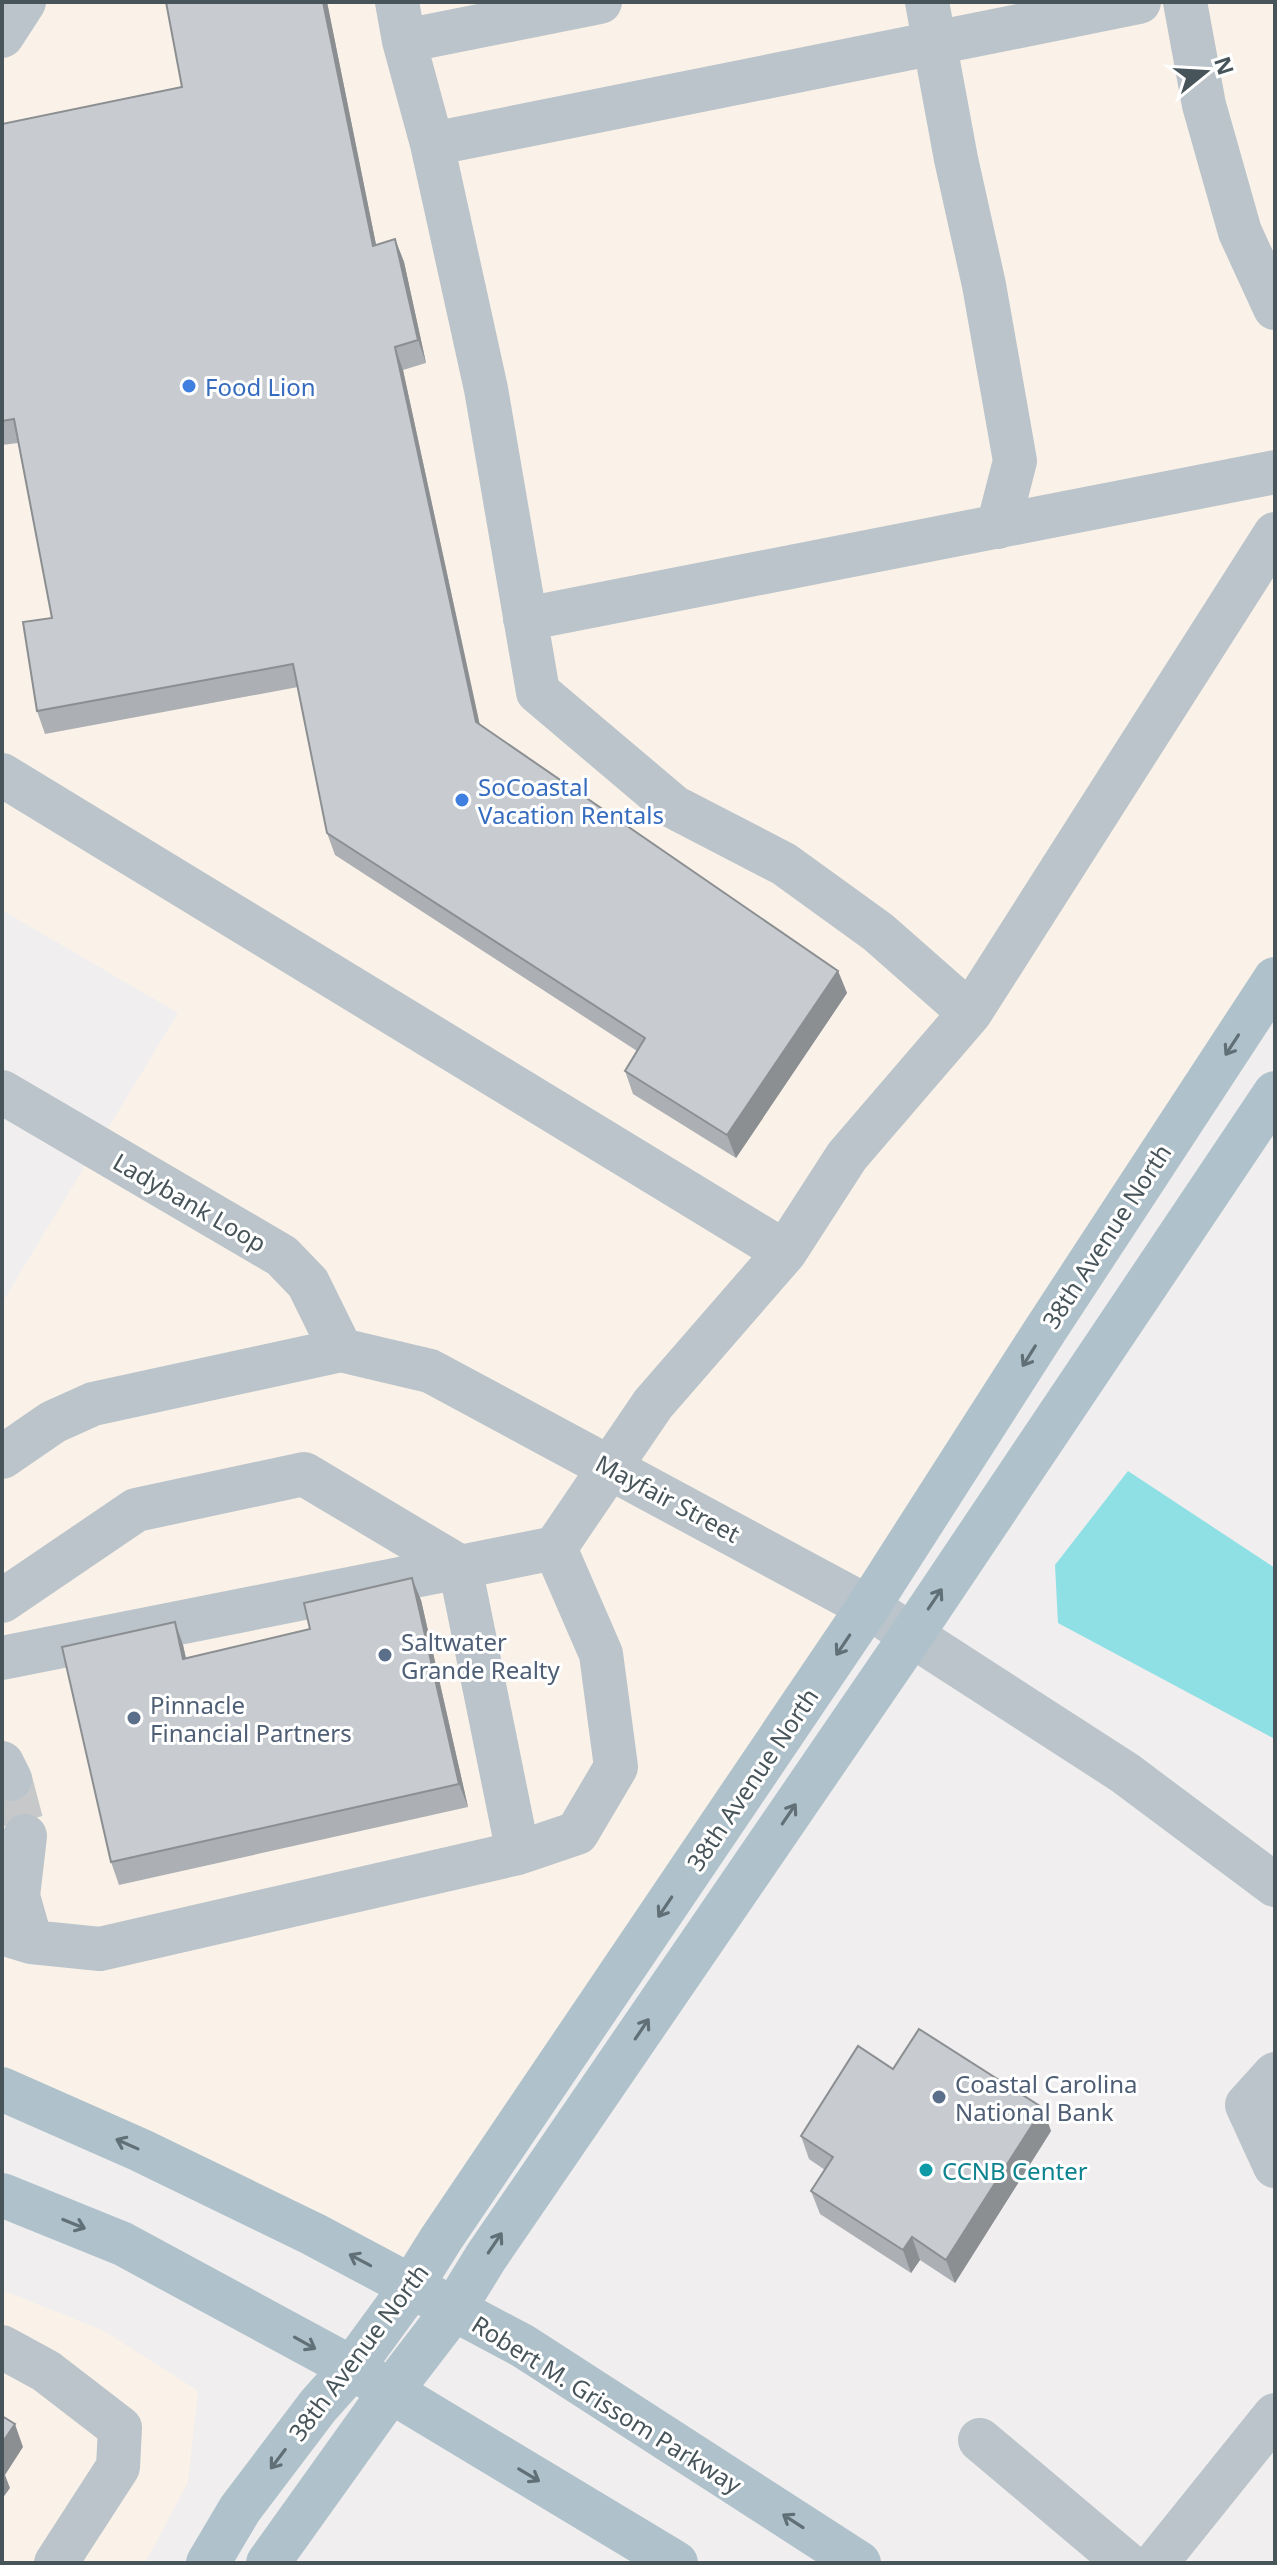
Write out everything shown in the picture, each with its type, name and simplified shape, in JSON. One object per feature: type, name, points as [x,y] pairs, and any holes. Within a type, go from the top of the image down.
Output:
[{"type":"main road","name":"38th Avenue North","points":[[208,2563],[240,2509],[318,2406],[352,2368],[411,2287],[868,1607],[1275,979]]},
{"type":"main road","name":"38th Avenue North","points":[[268,2563],[454,2309],[494,2244],[911,1636],[1275,1093]]},
{"type":"main road","name":"Robert M. Grissom Parkway","points":[[2,2089],[140,2150],[313,2234],[523,2346],[859,2563]]},
{"type":"main road","points":[[2,2195],[123,2244],[352,2368],[676,2563]]},
{"type":"street","points":[[2,36],[24,2]]},
{"type":"street","points":[[600,2],[401,22],[432,144],[486,389],[538,692],[674,807],[784,864],[878,932],[970,1013]]},
{"type":"street","points":[[432,144],[931,23],[1139,2]]},
{"type":"street","points":[[1185,2],[1204,105],[1240,232],[1275,308]]},
{"type":"street","points":[[931,23],[998,359],[1015,461],[998,527]]},
{"type":"street","points":[[525,619],[1275,472]]},
{"type":"street","points":[[2,1658],[555,1548],[653,1404],[785,1252],[847,1156],[970,1013],[1275,534]]},
{"type":"street","points":[[2,775],[785,1252]]},
{"type":"street","name":"Ladybank Loop","points":[[2,1092],[282,1256],[308,1283],[341,1350]]},
{"type":"street","name":"Mayfair Street","points":[[13,1435],[93,1404],[341,1350],[430,1371],[868,1607],[1125,1773],[1275,1885]]},
{"type":"street","points":[[2,1601],[136,1510],[304,1474],[460,1567],[518,1853]]},
{"type":"street","points":[[25,1836],[13,1914],[100,1949],[518,1853],[577,1833],[616,1767],[601,1654],[555,1548]]},
{"type":"street","points":[[1275,2074],[1247,2105],[1275,2166]]},
{"type":"street","points":[[2,2347],[46,2371],[120,2428],[118,2467],[56,2563]]},
{"type":"street","points":[[1156,2563],[1275,2415]]},
{"type":"street","points":[[980,2440],[1126,2563]]},
{"type":"shaded area","points":[[2,2],[1275,2],[1275,979],[411,2287],[2,2089],[2,1303],[178,1013],[2,910]]},
{"type":"shaded area","points":[[2,2290],[104,2331],[198,2391],[188,2482],[145,2563],[2,2563]]},
{"type":"water","points":[[1128,1471],[1275,1568],[1275,1739],[1058,1623],[1055,1565]]},
{"type":"building","points":[[166,2],[323,2],[373,246],[395,239],[418,340],[395,347],[476,722],[838,971],[727,1135],[625,1071],[645,1038],[327,833],[293,664],[37,711],[23,622],[52,618],[14,419],[2,421],[2,124],[182,87]]},
{"type":"building","points":[[412,1578],[459,1784],[111,1862],[62,1647],[175,1622],[183,1659],[310,1629],[304,1603]]},
{"type":"building","name":"CCNB Center","points":[[919,2029],[1043,2108],[946,2260],[912,2237],[903,2250],[811,2191],[833,2157],[801,2136],[858,2046],[893,2069]]},
{"type":"building","points":[[2,2416],[15,2424],[2,2443]]},
{"type":"tunnel","points":[[10,1779],[25,1836]]},
{"type":"place","name":"Food Lion","points":[[189,386]]},
{"type":"place","name":"SoCoastal Vacation Rentals","points":[[462,800]]},
{"type":"place","name":"Saltwater Grande Realty","points":[[385,1655]]},
{"type":"place","name":"Pinnacle Financial Partners","points":[[134,1718]]},
{"type":"place","name":"Coastal Carolina National Bank","points":[[939,2097]]},
{"type":"place","name":"CCNB Center","points":[[926,2170]]}]
